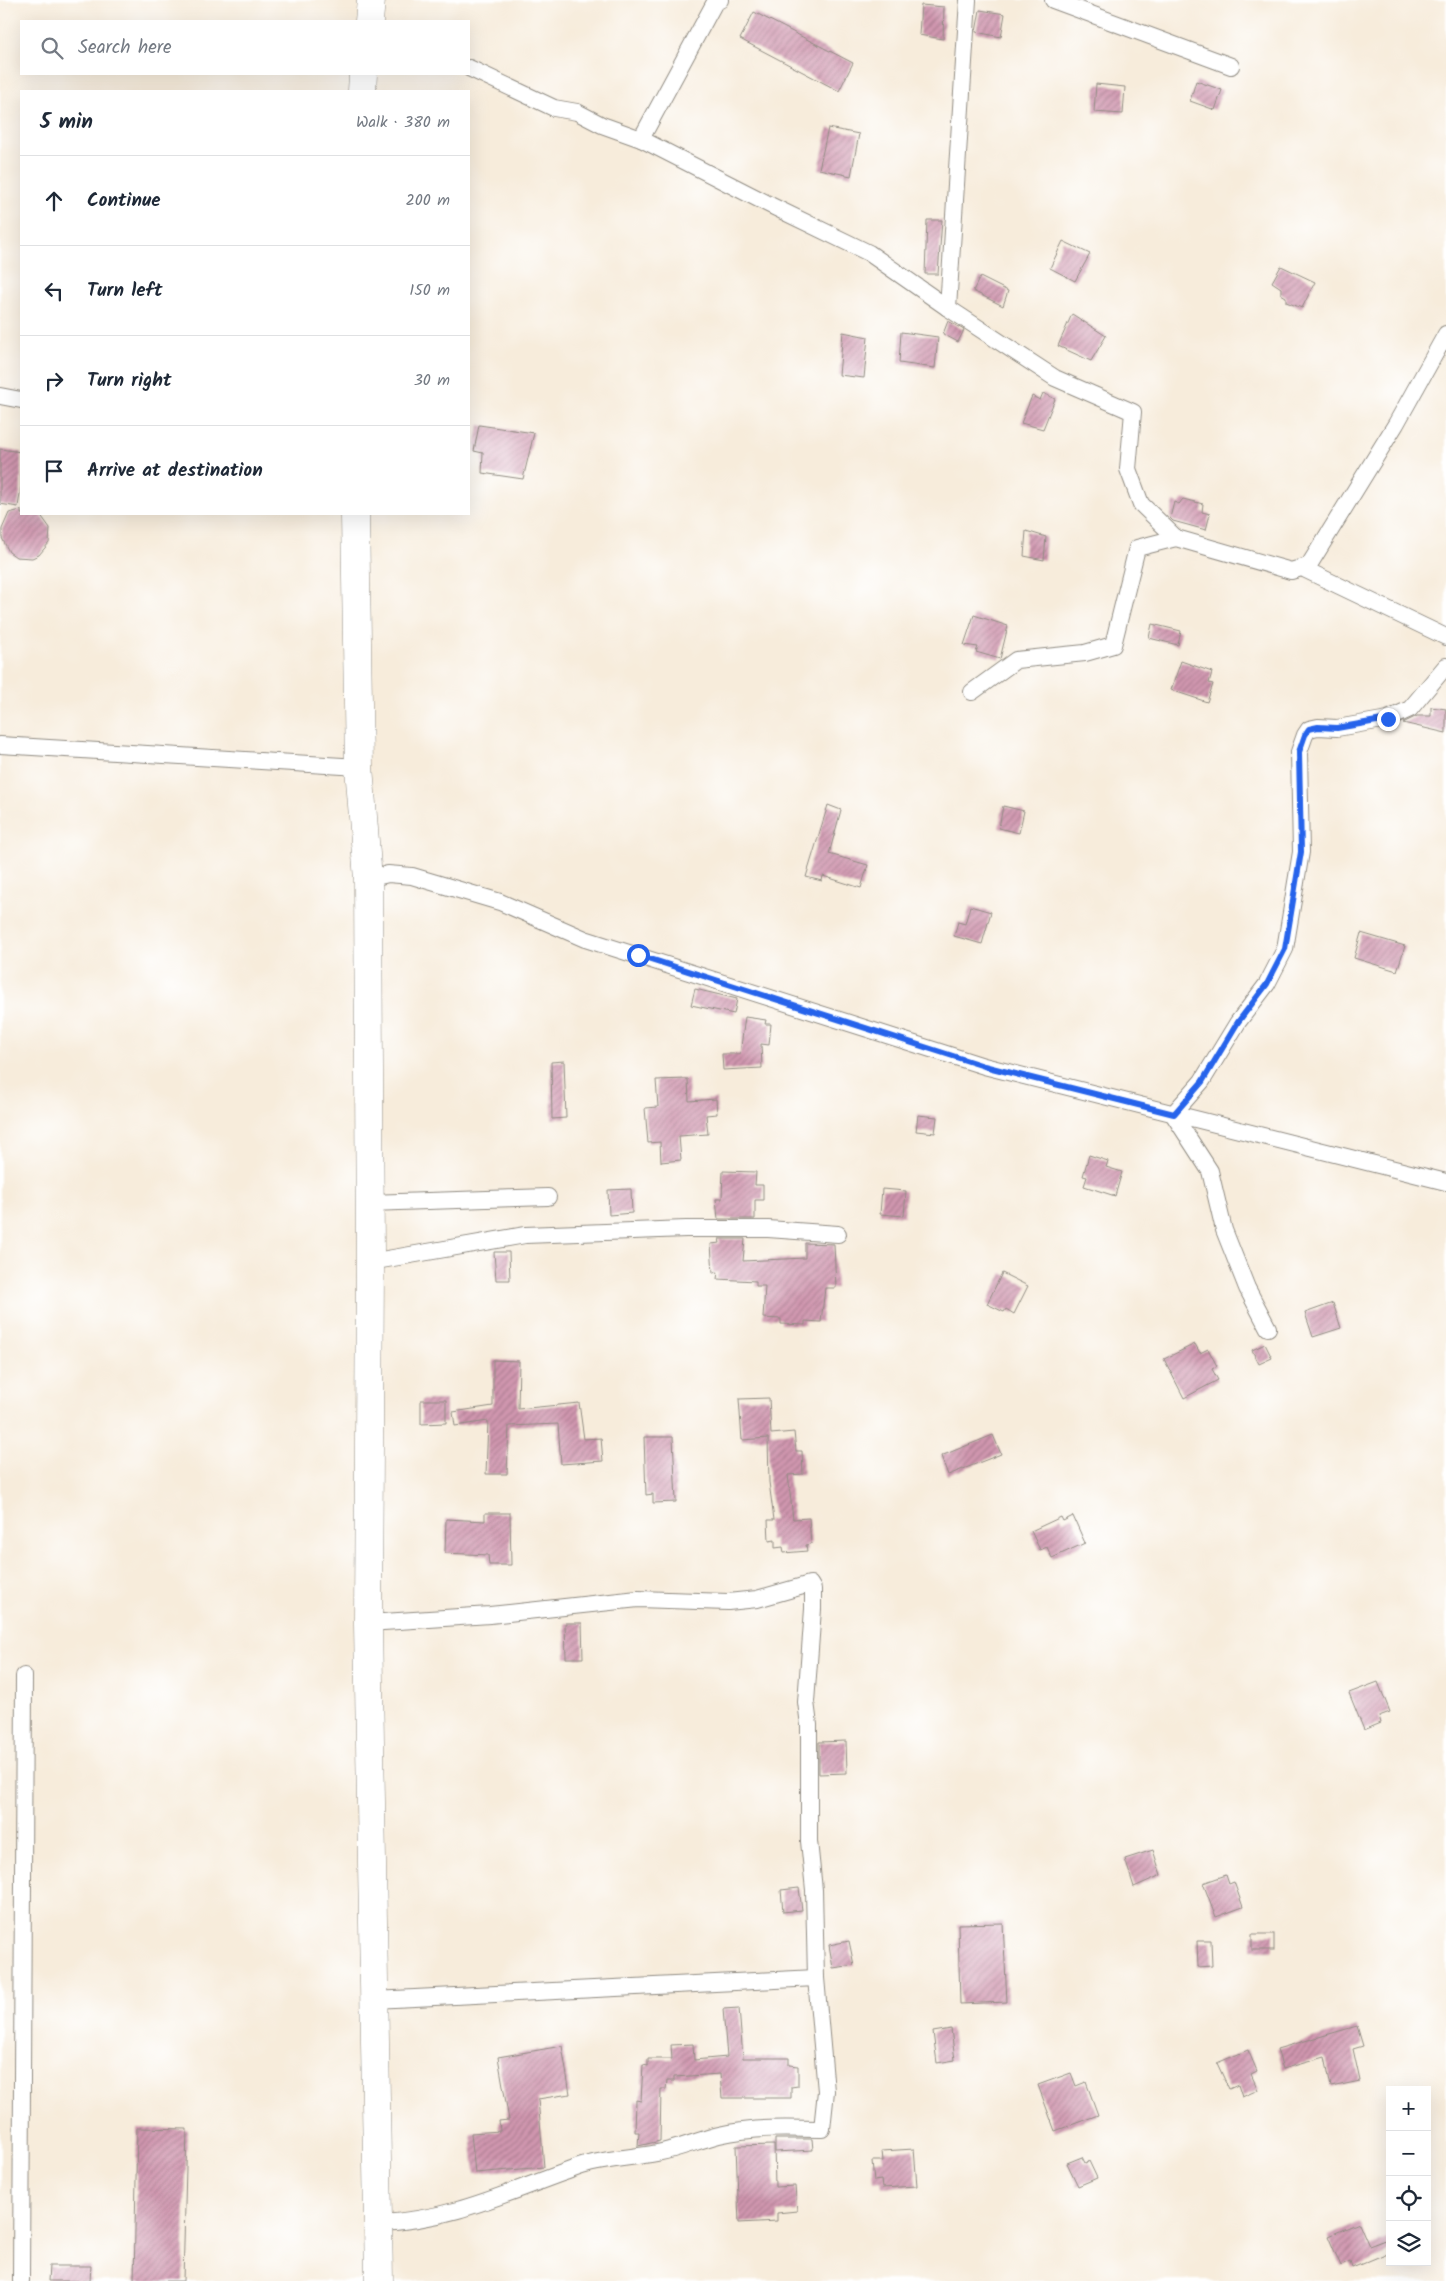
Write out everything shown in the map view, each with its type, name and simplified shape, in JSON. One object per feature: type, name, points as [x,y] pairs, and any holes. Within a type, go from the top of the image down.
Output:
[{"type":"highway","points":[[369,20],[371,0]]},
{"type":"highway","points":[[362,90],[363,75]]},
{"type":"highway","points":[[355,515],[359,767],[368,880],[370,1203],[368,1623],[380,2281]]},
{"type":"street","points":[[641,139],[715,2],[720,0]]},
{"type":"street","points":[[948,308],[968,0]]},
{"type":"street","points":[[1053,0],[1231,66]]},
{"type":"street","points":[[470,68],[554,108],[577,112],[641,139],[869,253],[948,308],[1055,378],[1133,412],[1128,469],[1142,504],[1176,538],[1291,572],[1308,566]]},
{"type":"street","points":[[1446,334],[1396,424],[1306,570],[1446,637]]},
{"type":"street","points":[[0,396],[20,400]]},
{"type":"street","points":[[972,692],[1016,660],[1085,652],[1113,645],[1137,548],[1176,538]]},
{"type":"street","points":[[1174,1114],[1202,1082],[1238,1022],[1267,984],[1285,949],[1301,852],[1299,752],[1305,735],[1309,729],[1318,727],[1337,728],[1388,719],[1410,709],[1446,666]]},
{"type":"street","points":[[0,745],[359,767]]},
{"type":"street","points":[[368,880],[388,874],[402,874],[500,902],[585,939],[984,1066],[1446,1182]]},
{"type":"street","points":[[1174,1114],[1210,1171],[1224,1230],[1246,1288],[1268,1328]]},
{"type":"street","points":[[370,1203],[548,1197]]},
{"type":"street","points":[[370,1262],[525,1236],[686,1228],[768,1229],[838,1234]]},
{"type":"street","points":[[368,1623],[490,1615],[638,1599],[728,1602],[758,1599],[810,1584],[813,1589],[813,1608],[806,1702],[809,1725],[809,1841],[814,1890],[816,1978],[826,2091],[822,2129],[768,2128],[720,2135],[660,2153],[584,2165],[524,2189],[452,2213],[402,2222],[378,2223]]},
{"type":"street","points":[[21,2281],[24,1676]]},
{"type":"street","points":[[374,2000],[816,1978]]},
{"type":"building","points":[[921,5],[944,7],[943,39],[919,35]]},
{"type":"building","points":[[980,10],[1005,14],[1001,37],[976,32]]},
{"type":"building","points":[[754,12],[853,63],[839,91],[740,39]]},
{"type":"building","points":[[1196,81],[1222,90],[1215,110],[1190,101]]},
{"type":"building","points":[[1096,84],[1125,87],[1123,114],[1094,112]]},
{"type":"building","points":[[828,128],[859,134],[851,176],[819,169]]},
{"type":"building","points":[[927,220],[942,220],[938,274],[925,274]]},
{"type":"building","points":[[1063,241],[1090,254],[1075,281],[1050,268]]},
{"type":"building","points":[[1281,266],[1315,282],[1302,308],[1286,302],[1286,297],[1281,294],[1281,288],[1272,282]]},
{"type":"building","points":[[980,277],[1008,291],[1003,306],[973,291]]},
{"type":"building","points":[[1072,314],[1106,336],[1091,361],[1058,346]]},
{"type":"building","points":[[948,321],[964,330],[958,342],[943,334]]},
{"type":"building","points":[[843,332],[868,337],[864,378],[839,375]]},
{"type":"building","points":[[901,332],[938,337],[935,368],[899,363]]},
{"type":"building","points":[[1043,393],[1055,399],[1043,429],[1021,423],[1032,396],[1040,400]]},
{"type":"building","points":[[479,425],[534,433],[523,479],[482,473],[483,453],[474,451]]},
{"type":"building","points":[[0,449],[20,452],[20,494],[18,507],[0,504]]},
{"type":"building","points":[[1183,499],[1203,504],[1202,512],[1210,514],[1206,530],[1173,521],[1170,518],[1174,502],[1179,504]]},
{"type":"building","points":[[20,510],[20,515],[41,515],[50,528],[49,543],[39,555],[32,558],[16,557],[9,552],[2,538],[2,529],[9,513]]},
{"type":"building","points":[[1026,531],[1046,537],[1044,560],[1024,556]]},
{"type":"building","points":[[974,615],[1008,626],[1000,659],[976,652],[978,647],[964,645]]},
{"type":"building","points":[[1152,624],[1181,631],[1178,645],[1149,638]]},
{"type":"building","points":[[1181,661],[1212,672],[1209,683],[1213,684],[1207,702],[1171,690]]},
{"type":"building","points":[[1431,707],[1446,709],[1446,733],[1403,723],[1417,716],[1431,716]]},
{"type":"building","points":[[828,805],[841,810],[829,854],[868,865],[861,888],[823,876],[822,881],[806,877]]},
{"type":"building","points":[[1003,806],[1024,811],[1019,833],[999,828]]},
{"type":"building","points":[[970,906],[991,912],[982,944],[954,936],[958,922],[965,924]]},
{"type":"building","points":[[1361,933],[1405,946],[1397,971],[1354,958]]},
{"type":"building","points":[[695,989],[737,999],[734,1014],[691,1005]]},
{"type":"building","points":[[745,1017],[766,1020],[765,1024],[771,1024],[769,1045],[761,1044],[762,1068],[723,1070],[722,1054],[740,1054]]},
{"type":"building","points":[[564,1061],[566,1118],[552,1119],[551,1062]]},
{"type":"building","points":[[688,1079],[689,1101],[716,1099],[717,1114],[706,1115],[708,1134],[679,1136],[681,1160],[661,1162],[660,1142],[648,1143],[645,1108],[658,1107],[656,1080]]},
{"type":"building","points":[[918,1115],[937,1117],[935,1133],[916,1131]]},
{"type":"building","points":[[1089,1155],[1108,1161],[1106,1167],[1122,1172],[1115,1196],[1084,1186],[1087,1177],[1083,1176]]},
{"type":"building","points":[[723,1171],[756,1172],[755,1185],[763,1185],[763,1200],[755,1200],[755,1219],[718,1219],[716,1199],[722,1199]]},
{"type":"building","points":[[631,1189],[632,1213],[609,1215],[608,1190]]},
{"type":"building","points":[[882,1189],[906,1191],[904,1216],[880,1214]]},
{"type":"building","points":[[719,1239],[745,1239],[743,1261],[805,1258],[805,1243],[834,1244],[836,1288],[825,1288],[821,1322],[805,1321],[805,1325],[781,1324],[781,1319],[763,1318],[765,1286],[756,1286],[756,1281],[717,1279],[718,1272],[713,1273],[711,1244],[720,1243]]},
{"type":"building","points":[[494,1252],[509,1252],[510,1280],[496,1280]]},
{"type":"building","points":[[1002,1273],[1028,1286],[1014,1314],[1006,1309],[1004,1312],[987,1304]]},
{"type":"building","points":[[1333,1303],[1341,1328],[1313,1337],[1305,1313]]},
{"type":"building","points":[[1195,1344],[1200,1353],[1208,1349],[1217,1366],[1212,1369],[1218,1380],[1184,1398],[1164,1359]]},
{"type":"building","points":[[1265,1344],[1272,1358],[1259,1364],[1252,1350]]},
{"type":"building","points":[[493,1360],[519,1361],[518,1409],[579,1403],[584,1439],[601,1438],[603,1461],[561,1464],[558,1424],[509,1426],[507,1474],[486,1474],[488,1421],[455,1426],[453,1412],[493,1406]]},
{"type":"building","points":[[769,1398],[771,1434],[794,1432],[796,1451],[802,1451],[803,1474],[788,1475],[793,1519],[809,1518],[811,1544],[806,1545],[807,1551],[784,1553],[783,1547],[775,1548],[775,1540],[769,1541],[768,1520],[774,1520],[769,1482],[768,1438],[742,1440],[739,1399]]},
{"type":"building","points":[[421,1400],[446,1400],[446,1423],[421,1424]]},
{"type":"building","points":[[993,1435],[1001,1454],[948,1475],[941,1456]]},
{"type":"building","points":[[644,1437],[673,1437],[676,1502],[653,1503],[653,1494],[646,1495]]},
{"type":"building","points":[[485,1513],[510,1513],[511,1565],[489,1565],[488,1555],[445,1553],[446,1519],[485,1521]]},
{"type":"building","points":[[1073,1516],[1085,1543],[1052,1558],[1047,1547],[1040,1550],[1031,1531],[1061,1517],[1063,1521]]},
{"type":"building","points":[[565,1623],[582,1623],[583,1658],[566,1658]]},
{"type":"building","points":[[1378,1682],[1390,1712],[1379,1716],[1381,1723],[1364,1730],[1349,1693]]},
{"type":"building","points":[[846,1741],[847,1773],[819,1774],[819,1742]]},
{"type":"building","points":[[1153,1850],[1161,1875],[1134,1887],[1125,1859]]},
{"type":"building","points":[[1226,1875],[1229,1884],[1234,1882],[1243,1907],[1216,1917],[1203,1883]]},
{"type":"building","points":[[799,1888],[802,1910],[783,1912],[781,1890]]},
{"type":"building","points":[[1003,1923],[1007,2002],[960,2004],[958,1924]]},
{"type":"building","points":[[1252,1934],[1274,1934],[1274,1950],[1252,1950]]},
{"type":"building","points":[[849,1941],[854,1965],[833,1968],[829,1945]]},
{"type":"building","points":[[1197,1941],[1211,1941],[1212,1966],[1198,1967]]},
{"type":"building","points":[[739,2008],[743,2058],[789,2058],[789,2065],[798,2066],[798,2086],[791,2087],[791,2098],[722,2098],[720,2074],[674,2077],[674,2081],[667,2081],[666,2089],[661,2089],[660,2141],[638,2146],[639,2132],[635,2132],[636,2100],[641,2101],[643,2065],[648,2066],[648,2059],[672,2059],[671,2045],[693,2044],[694,2060],[727,2057],[723,2009]]},
{"type":"building","points":[[1357,2026],[1363,2046],[1353,2049],[1360,2081],[1331,2087],[1325,2057],[1283,2069],[1277,2049]]},
{"type":"building","points":[[951,2029],[955,2060],[937,2063],[933,2032]]},
{"type":"building","points":[[562,2046],[570,2094],[538,2099],[544,2167],[475,2173],[471,2133],[500,2131],[499,2121],[509,2120],[498,2057]]},
{"type":"building","points":[[1248,2050],[1257,2071],[1251,2074],[1258,2090],[1242,2097],[1238,2085],[1229,2089],[1217,2063]]},
{"type":"building","points":[[1071,2073],[1076,2086],[1086,2082],[1098,2115],[1055,2131],[1038,2085]]},
{"type":"building","points":[[137,2128],[187,2129],[183,2281],[134,2281]]},
{"type":"building","points":[[775,2139],[812,2139],[813,2150],[775,2152]]},
{"type":"building","points":[[774,2145],[775,2187],[795,2186],[797,2211],[777,2213],[777,2221],[739,2223],[736,2146]]},
{"type":"building","points":[[914,2149],[917,2186],[882,2188],[881,2180],[874,2181],[872,2161],[883,2161],[882,2151]]},
{"type":"building","points":[[1082,2157],[1085,2163],[1089,2161],[1097,2178],[1078,2186],[1067,2163]]},
{"type":"building","points":[[1359,2223],[1369,2246],[1386,2240],[1386,2254],[1352,2268],[1350,2262],[1341,2266],[1328,2236]]},
{"type":"building","points":[[49,2266],[91,2266],[90,2281],[48,2281]]},
{"type":"route","points":[[638,955],[984,1066],[1174,1114],[1202,1082],[1238,1022],[1267,984],[1278,966],[1285,949],[1301,852],[1299,752],[1305,735],[1309,729],[1318,727],[1337,728],[1388,719]]}]
